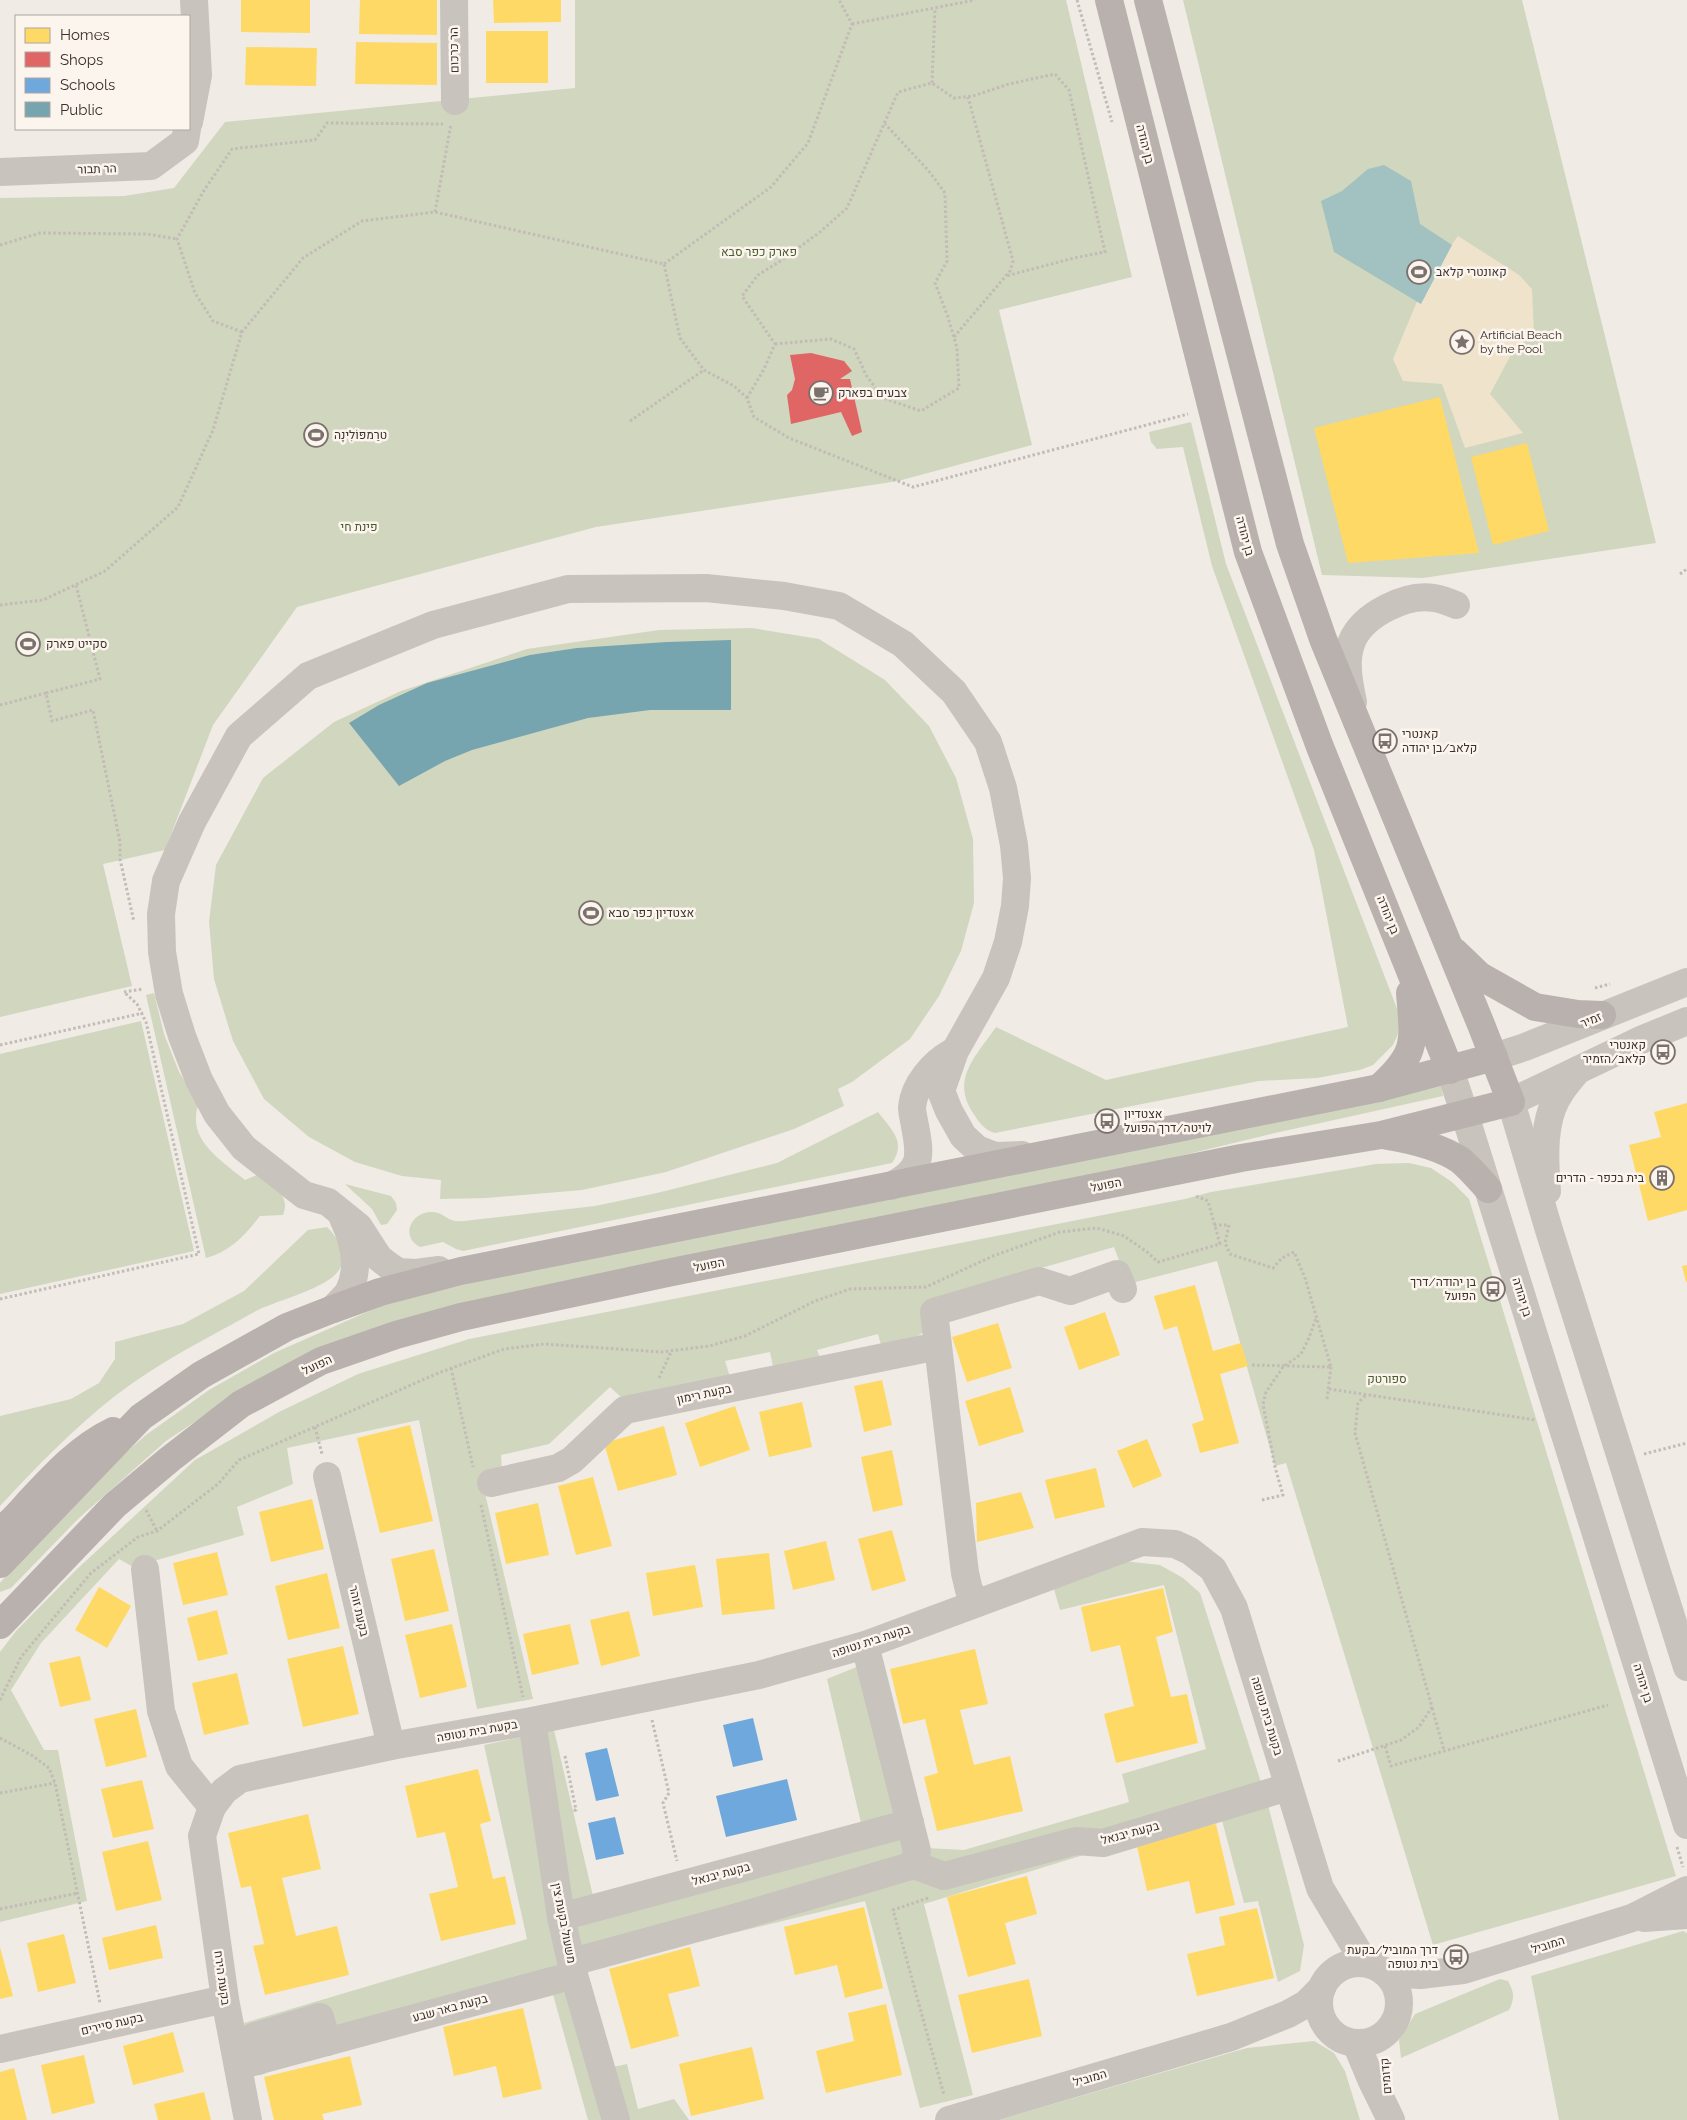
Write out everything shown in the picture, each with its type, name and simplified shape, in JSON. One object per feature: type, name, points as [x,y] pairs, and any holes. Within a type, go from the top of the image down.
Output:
[{"type":"main road","name":"בן יהודה","points":[[1109,0],[1248,552],[1320,747],[1450,1070]]},
{"type":"main road","points":[[1148,0],[1290,544],[1323,639],[1511,1102]]},
{"type":"main road","points":[[1447,943],[1480,976],[1535,1007],[1578,1014],[1602,1015]]},
{"type":"main road","points":[[1379,1088],[1397,1072],[1407,1057],[1413,1036],[1408,964]]},
{"type":"main road","points":[[0,1531],[13,1521],[62,1467],[97,1439],[141,1417],[200,1375],[287,1327],[380,1292],[461,1271],[1379,1088],[1494,1057]]},
{"type":"main road","name":"הפועל","points":[[0,1625],[12,1606],[115,1505],[241,1404],[321,1361],[396,1335],[461,1317],[691,1268],[1241,1158],[1381,1135],[1511,1102]]},
{"type":"main road","points":[[1381,1135],[1418,1142],[1459,1160],[1488,1189]]},
{"type":"main road","points":[[0,1564],[141,1417]]},
{"type":"street","points":[[190,116],[198,75],[194,0]]},
{"type":"street","name":"הר כרכום","points":[[454,0],[455,100]]},
{"type":"street","name":"הר תבור","points":[[0,172],[151,166],[187,131]]},
{"type":"street","points":[[461,1271],[434,1269],[416,1273],[398,1272],[379,1258],[359,1227],[328,1202],[304,1195],[244,1148],[217,1114],[199,1080],[182,1036],[169,994],[162,952],[161,914],[166,882],[192,822],[238,736],[308,676],[433,625],[568,589],[706,588],[784,596],[839,606],[903,644],[954,692],[988,742],[1003,788],[1014,845],[1017,878],[1016,906],[1008,942],[996,978],[955,1051],[941,1091],[949,1111],[963,1136],[977,1149],[994,1156],[1048,1154]]},
{"type":"street","points":[[1355,716],[1349,678],[1349,659],[1352,642],[1361,626],[1375,614],[1391,606],[1414,599],[1432,597],[1456,605]]},
{"type":"street","name":"זמיר","points":[[1494,1057],[1525,1047],[1687,982]]},
{"type":"street","points":[[1687,1021],[1643,1039],[1511,1102],[1549,1230],[1687,1667]]},
{"type":"street","points":[[891,1186],[907,1178],[914,1169],[918,1157],[912,1108],[915,1092],[938,1060],[955,1051]]},
{"type":"street","points":[[1549,1230],[1546,1181],[1547,1135],[1552,1109],[1562,1089],[1579,1069]]},
{"type":"street","name":"בן יהודה","points":[[1450,1070],[1687,1825]]},
{"type":"street","points":[[333,1309],[348,1292],[354,1273],[355,1257],[352,1241],[339,1210]]},
{"type":"street","points":[[977,1603],[969,1590],[965,1573],[934,1312],[1039,1281],[1070,1291],[1117,1274],[1123,1289]]},
{"type":"street","name":"בקעת רימון","points":[[481,1482],[558,1468],[572,1460],[625,1410],[938,1346]]},
{"type":"street","name":"בקעת זוהר","points":[[327,1476],[391,1746]]},
{"type":"street","name":"בקעת בית נטופה","points":[[202,1836],[212,1806],[224,1791],[240,1779],[391,1746],[532,1721],[759,1676],[865,1645],[1142,1542],[1175,1544],[1190,1551],[1213,1569],[1234,1608],[1320,1888],[1360,1955],[1381,1969]]},
{"type":"street","points":[[145,1569],[161,1711],[179,1766],[212,1806]]},
{"type":"street","points":[[865,1645],[917,1851],[914,1864]]},
{"type":"street","name":"משעול בקעת צין","points":[[532,1721],[561,1917],[573,1968],[616,2120]]},
{"type":"street","name":"בקעת יבנאל","points":[[944,1876],[1076,1841],[1103,1843],[1288,1787]]},
{"type":"street","name":"בקעת יבנאל","points":[[561,1917],[910,1823]]},
{"type":"street","name":"בקעת הירח","points":[[202,1836],[225,1999],[248,2064],[248,2120]]},
{"type":"street","points":[[573,1968],[914,1864],[944,1876]]},
{"type":"street","name":"המוביל","points":[[1381,1969],[1420,1975],[1463,1970],[1632,1918],[1687,1890]]},
{"type":"street","name":"בקעת בית נטופה","points":[[1325,1899],[1334,1948],[1334,1963],[1327,1981]]},
{"type":"street","name":"המוביל","points":[[1632,1918],[1687,1915]]},
{"type":"street","points":[[1354,1963],[1381,1969],[1397,1989],[1400,2000],[1389,2025],[1366,2042],[1345,2040],[1331,2030],[1322,2016],[1320,1997],[1327,1981],[1342,1966],[1354,1963]]},
{"type":"street","name":"בקעת באר שבע","points":[[248,2064],[573,1968]]},
{"type":"street","name":"המוביל","points":[[1389,2025],[1425,1990],[1463,1970]]},
{"type":"street","name":"המוביל","points":[[950,2120],[1231,2037],[1288,2014],[1306,2004],[1327,1981]]},
{"type":"street","name":"בקעת סיירים","points":[[0,2049],[225,1999]]},
{"type":"street","name":"קדומים","points":[[1389,2025],[1390,2118]]},
{"type":"street","name":"המוביל","points":[[1231,2037],[1303,2027],[1331,2030]]},
{"type":"street","name":"קדומים","points":[[1356,2042],[1390,2118]]},
{"type":"path","points":[[0,605],[43,600],[105,571],[178,507],[213,430],[242,332],[303,258],[362,221],[435,212],[664,264],[771,187],[808,142],[852,24],[839,0]]},
{"type":"path","points":[[852,24],[975,0]]},
{"type":"path","points":[[932,83],[936,8]]},
{"type":"path","points":[[775,344],[742,296],[758,275],[820,232],[847,208],[898,92],[932,83],[954,98],[968,97],[1009,84],[1056,74],[1069,90],[1105,252],[1006,276]]},
{"type":"path","points":[[954,337],[1010,271],[1013,261],[968,97]]},
{"type":"path","points":[[242,332],[213,321],[195,293],[177,239],[203,192],[232,149],[315,140],[327,124],[451,124],[435,212]]},
{"type":"path","points":[[775,344],[831,339],[854,349],[866,375],[883,398],[921,411],[959,388],[957,348],[935,283],[948,261],[945,193],[928,170],[885,124]]},
{"type":"path","points":[[0,245],[40,233],[147,234],[177,239]]},
{"type":"path","points":[[664,264],[680,338],[704,370],[734,386],[747,398],[754,417],[789,438],[913,487],[1193,413]]},
{"type":"path","points":[[747,398],[764,369],[775,344]]},
{"type":"path","points":[[630,422],[704,370]]},
{"type":"path","points":[[1680,574],[1687,569]]},
{"type":"path","points":[[0,705],[100,678],[76,585]]},
{"type":"path","points":[[46,693],[52,721],[93,710],[120,842],[120,859],[135,924]]},
{"type":"path","points":[[0,1299],[199,1254],[143,1013],[131,997],[124,992],[149,988]]},
{"type":"path","points":[[0,1045],[143,1013]]},
{"type":"path","points":[[0,1700],[21,1657],[91,1573],[138,1537],[158,1531],[218,1484],[239,1460],[451,1368],[504,1349],[544,1344],[662,1352],[709,1346],[745,1336],[815,1301],[850,1289],[926,1287],[993,1256],[1060,1232],[1097,1228],[1124,1236],[1158,1262],[1220,1244],[1208,1201],[1196,1196]]},
{"type":"path","points":[[1214,1225],[1229,1225],[1225,1243],[1230,1254],[1273,1268],[1282,1258],[1294,1252],[1305,1278],[1331,1367],[1327,1399]]},
{"type":"path","points":[[1262,1500],[1283,1495],[1275,1466],[1263,1404],[1266,1392],[1282,1367],[1301,1354],[1316,1318]]},
{"type":"path","points":[[1252,1366],[1331,1367]]},
{"type":"path","points":[[451,1368],[481,1482],[522,1695],[532,1721]]},
{"type":"path","points":[[1329,1389],[1543,1422]]},
{"type":"path","points":[[1366,1395],[1358,1403],[1355,1433],[1444,1750]]},
{"type":"path","points":[[1621,1460],[1687,1443]]},
{"type":"path","points":[[1385,1746],[1391,1766],[1608,1705]]},
{"type":"path","points":[[1338,1761],[1401,1740],[1419,1727],[1432,1707]]},
{"type":"path","points":[[650,1712],[669,1793],[663,1803],[683,1884]]},
{"type":"path","points":[[0,1738],[33,1756],[50,1768],[55,1783],[105,2026]]},
{"type":"path","points":[[563,1749],[576,1810]]},
{"type":"path","points":[[0,1793],[55,1783]]},
{"type":"path","points":[[944,1876],[934,1896],[893,1910],[950,2120]]},
{"type":"path","points":[[0,1909],[78,1893]]},
{"type":"green space","name":"פארק כפר סבא","points":[[575,0],[1066,0],[1132,277],[999,310],[1032,445],[898,481],[596,527],[297,607],[213,725],[165,850],[103,864],[132,986],[0,1017],[0,198],[124,196],[174,188],[225,122],[575,88]]},
{"type":"green space","name":"קאונטרי קלאב","points":[[1183,0],[1522,0],[1656,543],[1423,578],[1322,575]]},
{"type":"green space","points":[[1191,422],[1226,564],[1401,1019],[1398,1034],[1393,1045],[1373,1065],[1360,1070],[1317,1078],[1259,1081],[995,1133],[991,1132],[977,1120],[967,1101],[964,1089],[965,1078],[974,1058],[996,1027],[1106,1080],[1348,1027],[1314,850],[1212,566],[1183,447],[1157,449],[1151,442],[1149,432]]},
{"type":"green space","name":"אצטדיון כפר סבא","points":[[752,628],[819,639],[885,680],[929,726],[956,778],[973,839],[974,903],[961,951],[939,996],[910,1039],[852,1082],[838,1089],[844,1106],[794,1129],[666,1172],[582,1190],[486,1198],[440,1199],[441,1180],[402,1176],[355,1162],[309,1137],[264,1099],[233,1041],[214,979],[209,922],[216,865],[263,778],[334,722],[401,691],[527,649],[659,630]]},
{"type":"green space","points":[[154,993],[164,1034],[179,1072],[199,1103],[196,1116],[201,1138],[216,1156],[245,1180],[259,1174],[275,1187],[283,1196],[285,1202],[283,1215],[260,1216],[249,1230],[230,1247],[206,1258],[146,995]]},
{"type":"green space","points":[[141,1021],[194,1251],[0,1294],[0,1054]]},
{"type":"green space","points":[[1441,1085],[1443,1096],[1275,1133],[1151,1163],[697,1255],[237,1394],[166,1441],[79,1518],[11,1588],[0,1592],[0,1583],[55,1518],[94,1480],[146,1435],[209,1390],[274,1353],[385,1304],[484,1280]]},
{"type":"green space","points":[[878,1112],[896,1136],[898,1142],[898,1149],[892,1163],[463,1251],[443,1242],[420,1247],[410,1237],[410,1226],[423,1213],[437,1212],[454,1221],[460,1221],[595,1206],[657,1193],[777,1163]]},
{"type":"green space","name":"ספורטק","points":[[1409,1163],[1431,1168],[1452,1182],[1469,1199],[1676,1876],[1433,1945],[1286,1463],[1275,1466],[1217,1261],[1128,1284],[1114,1247],[924,1302],[927,1330],[908,1342],[882,1349],[878,1334],[817,1350],[821,1360],[773,1366],[770,1352],[725,1361],[730,1377],[622,1398],[610,1387],[549,1444],[501,1455],[502,1471],[481,1476],[533,1699],[477,1709],[419,1420],[287,1448],[293,1484],[237,1507],[244,1535],[133,1567],[119,1559],[41,1643],[11,1690],[44,1750],[58,1750],[87,1901],[0,1922],[0,1652],[16,1631],[76,1570],[195,1460],[279,1412],[358,1374],[469,1339],[1185,1199],[1211,1192],[1376,1164]]},
{"type":"green space","points":[[345,1184],[391,1196],[396,1203],[397,1210],[387,1224],[381,1225],[372,1209]]},
{"type":"green space","points":[[327,1227],[338,1241],[343,1258],[339,1270],[333,1276],[314,1288],[258,1310],[149,1372],[115,1396],[70,1434],[0,1506],[0,1416],[71,1399],[99,1383],[115,1359],[115,1342],[183,1324],[244,1291],[308,1230]]},
{"type":"green space","points":[[1123,1561],[1160,1565],[1183,1578],[1200,1593],[1267,1801],[1304,1945],[1300,1971],[1278,1982],[1258,1901],[1244,1903],[1220,1813],[924,1904],[973,2095],[920,2108],[865,1901],[590,1968],[583,1975],[608,2068],[627,2064],[638,2109],[674,2099],[689,2120],[588,2120],[552,1991],[252,2074],[244,2023],[527,1939],[484,1745],[554,1730],[593,1896],[862,1827],[827,1679],[864,1664],[926,1848],[964,1850],[1129,1802],[1122,1774],[1206,1749],[1164,1585],[1060,1610],[1053,1586]]},
{"type":"green space","points":[[1683,1931],[1687,1933],[1687,2120],[1559,2120],[1531,1976]]},
{"type":"green space","points":[[1500,1979],[1508,1981],[1513,1992],[1509,2010],[1401,2058],[1399,2040],[1415,2014]]},
{"type":"green space","points":[[1314,2041],[1334,2053],[1345,2071],[1360,2120],[998,2120],[1247,2048]]},
{"type":"sand","name":"Artificial Beach by the Pool","points":[[1458,236],[1519,275],[1532,289],[1534,335],[1514,349],[1490,394],[1523,433],[1465,448],[1442,384],[1403,381],[1393,359],[1426,280]]},
{"type":"water","points":[[1384,165],[1411,181],[1420,224],[1452,245],[1421,304],[1334,252],[1321,201],[1342,191],[1368,169]]},
{"type":"building: Homes","points":[[241,0],[310,0],[310,33],[241,32]]},
{"type":"building: Homes","points":[[360,0],[437,0],[437,35],[359,34]]},
{"type":"building: Homes","points":[[493,0],[561,0],[561,22],[494,23]]},
{"type":"building: Homes","points":[[486,31],[548,31],[548,83],[486,83]]},
{"type":"building: Homes","points":[[356,42],[437,43],[437,85],[355,84]]},
{"type":"building: Homes","points":[[246,47],[317,48],[316,86],[245,85]]},
{"type":"building: Homes","points":[[1440,397],[1479,553],[1348,563],[1314,428]]},
{"type":"building: Homes","points":[[1527,443],[1549,531],[1493,545],[1471,457]]},
{"type":"building: Homes","name":"בית בכפר - הדרים","points":[[1687,1103],[1687,1210],[1648,1221],[1629,1145],[1661,1137],[1654,1112]]},
{"type":"building: Homes","points":[[1687,1265],[1687,1282],[1686,1282],[1682,1266]]},
{"type":"building: Homes","points":[[1195,1285],[1213,1351],[1241,1343],[1248,1366],[1220,1374],[1239,1443],[1200,1453],[1192,1424],[1204,1420],[1177,1326],[1164,1330],[1154,1296]]},
{"type":"building: Homes","points":[[1105,1312],[1120,1355],[1079,1370],[1064,1327]]},
{"type":"building: Homes","points":[[998,1323],[1012,1368],[967,1382],[952,1337]]},
{"type":"building: Homes","points":[[882,1380],[892,1425],[864,1432],[854,1386]]},
{"type":"building: Homes","points":[[1010,1387],[1024,1432],[979,1446],[965,1401]]},
{"type":"building: Homes","points":[[802,1402],[812,1447],[769,1457],[759,1412]]},
{"type":"building: Homes","points":[[735,1406],[750,1450],[700,1467],[685,1423]]},
{"type":"building: Homes","points":[[410,1425],[433,1521],[380,1533],[357,1438]]},
{"type":"building: Homes","points":[[664,1426],[677,1475],[618,1491],[604,1443]]},
{"type":"building: Homes","points":[[1147,1439],[1162,1476],[1133,1488],[1117,1451]]},
{"type":"building: Homes","points":[[892,1450],[903,1505],[873,1512],[861,1457]]},
{"type":"building: Homes","points":[[1096,1468],[1105,1507],[1055,1519],[1045,1480]]},
{"type":"building: Homes","points":[[593,1477],[612,1546],[576,1555],[558,1486]]},
{"type":"building: Homes","points":[[1021,1492],[1034,1528],[977,1542],[976,1503]]},
{"type":"building: Homes","points":[[312,1499],[324,1549],[271,1562],[259,1512]]},
{"type":"building: Homes","points":[[538,1503],[549,1555],[506,1564],[495,1513]]},
{"type":"building: Homes","points":[[892,1530],[906,1581],[872,1591],[858,1539]]},
{"type":"building: Homes","points":[[826,1541],[835,1580],[793,1590],[784,1551]]},
{"type":"building: Homes","points":[[434,1549],[449,1611],[405,1621],[391,1559]]},
{"type":"building: Homes","points":[[217,1552],[228,1595],[183,1605],[173,1563]]},
{"type":"building: Homes","points":[[769,1553],[775,1609],[722,1615],[716,1559]]},
{"type":"building: Homes","points":[[695,1565],[703,1607],[653,1616],[646,1573]]},
{"type":"building: Homes","points":[[327,1573],[340,1628],[288,1640],[275,1586]]},
{"type":"building: Homes","points":[[99,1587],[131,1606],[107,1648],[75,1630]]},
{"type":"building: Homes","points":[[1163,1588],[1173,1632],[1156,1637],[1171,1697],[1187,1694],[1198,1743],[1116,1763],[1104,1714],[1134,1706],[1120,1645],[1091,1652],[1081,1607]]},
{"type":"building: Homes","points":[[217,1610],[228,1654],[198,1661],[187,1618]]},
{"type":"building: Homes","points":[[629,1611],[640,1656],[601,1666],[590,1620]]},
{"type":"building: Homes","points":[[452,1624],[467,1687],[420,1698],[405,1635]]},
{"type":"building: Homes","points":[[570,1624],[579,1664],[532,1675],[523,1634]]},
{"type":"building: Homes","points":[[343,1646],[359,1714],[303,1727],[287,1659]]},
{"type":"building: Homes","points":[[975,1649],[988,1704],[960,1710],[974,1765],[1010,1756],[1023,1811],[937,1831],[924,1777],[938,1773],[925,1719],[903,1724],[890,1669]]},
{"type":"building: Homes","points":[[80,1656],[91,1700],[60,1707],[49,1663]]},
{"type":"building: Homes","points":[[237,1673],[249,1724],[204,1735],[192,1683]]},
{"type":"building: Homes","points":[[136,1709],[147,1757],[106,1767],[94,1719]]},
{"type":"building: Homes","points":[[478,1769],[491,1821],[480,1824],[493,1879],[505,1876],[516,1924],[441,1941],[429,1894],[458,1887],[445,1832],[417,1838],[405,1786]]},
{"type":"building: Homes","points":[[142,1780],[154,1829],[113,1838],[101,1789]]},
{"type":"building: Homes","points":[[308,1814],[321,1869],[282,1878],[296,1936],[337,1926],[349,1975],[265,1995],[253,1946],[264,1944],[251,1886],[241,1888],[228,1833]]},
{"type":"building: Homes","points":[[1216,1824],[1235,1905],[1196,1914],[1189,1881],[1147,1891],[1136,1842]]},
{"type":"building: Homes","points":[[148,1841],[162,1900],[116,1911],[102,1852]]},
{"type":"building: Homes","points":[[1027,1876],[1037,1914],[1005,1923],[1016,1964],[968,1977],[947,1897]]},
{"type":"building: Homes","points":[[864,1907],[883,1988],[845,1998],[837,1965],[795,1975],[784,1927]]},
{"type":"building: Homes","points":[[1257,1908],[1274,1978],[1197,1996],[1187,1954],[1225,1945],[1219,1917]]},
{"type":"building: Homes","points":[[156,1925],[163,1958],[109,1970],[102,1938]]},
{"type":"building: Homes","points":[[64,1934],[76,1983],[38,1992],[27,1943]]},
{"type":"building: Homes","points":[[0,1947],[13,1996],[0,1999]]},
{"type":"building: Homes","points":[[690,1947],[700,1986],[668,1994],[679,2036],[631,2049],[609,1969]]},
{"type":"building: Homes","points":[[1029,1979],[1042,2036],[972,2053],[958,1995]]},
{"type":"building: Homes","points":[[886,2004],[902,2075],[826,2093],[816,2051],[854,2041],[848,2013]]},
{"type":"building: Homes","points":[[523,2008],[542,2089],[503,2098],[496,2066],[454,2076],[443,2027]]},
{"type":"building: Homes","points":[[173,2032],[184,2072],[133,2085],[123,2046]]},
{"type":"building: Homes","points":[[752,2047],[764,2099],[691,2116],[679,2064]]},
{"type":"building: Homes","points":[[84,2055],[95,2103],[52,2114],[41,2065]]},
{"type":"building: Homes","points":[[350,2056],[362,2105],[322,2114],[324,2120],[274,2120],[264,2077]]},
{"type":"building: Homes","points":[[14,2068],[27,2120],[0,2120],[0,2072]]},
{"type":"building: Homes","points":[[204,2092],[211,2120],[158,2120],[154,2104]]},
{"type":"building: Shops","name":"צבעים בפארק","points":[[811,353],[844,361],[852,371],[840,379],[850,379],[862,432],[852,436],[841,412],[791,424],[787,395],[792,390],[795,379],[790,355]]},
{"type":"building: Schools","points":[[753,1718],[763,1760],[733,1767],[723,1725]]},
{"type":"building: Schools","points":[[607,1748],[619,1796],[596,1801],[585,1753]]},
{"type":"building: Schools","points":[[787,1779],[797,1820],[726,1837],[716,1796]]},
{"type":"building: Schools","points":[[615,1817],[624,1854],[596,1860],[588,1823]]},
{"type":"building: Public","points":[[731,640],[731,710],[650,710],[588,718],[472,750],[445,761],[399,786],[349,723],[379,705],[427,683],[530,655],[577,648]]},
{"type":"place","name":"קאונטרי קלאב","points":[[1419,272]]},
{"type":"place","name":"Artificial Beach by the Pool","points":[[1462,342]]},
{"type":"place","name":"צבעים בפארק","points":[[821,393]]},
{"type":"place","name":"טרַמפּוֹלִינָה","points":[[316,435]]},
{"type":"place","name":"סקייט פארק","points":[[28,644]]},
{"type":"place","name":"קאנטרי קלאב/בן יהודה","points":[[1385,741]]},
{"type":"place","name":"אצטדיון כפר סבא","points":[[591,913]]},
{"type":"place","name":"קאנטרי קלאב/הזמיר","points":[[1663,1052]]},
{"type":"place","name":"אצטדיון לויטה/דרך הפועל","points":[[1107,1121]]},
{"type":"place","name":"בית בכפר - הדרים","points":[[1662,1178]]},
{"type":"place","name":"בן יהודה/דרך הפועל","points":[[1493,1289]]},
{"type":"place","name":"דרך המוביל/בקעת בית נטופה","points":[[1456,1957]]},
{"type":"park label","name":"פינת חי","points":[[359,527]]}]
